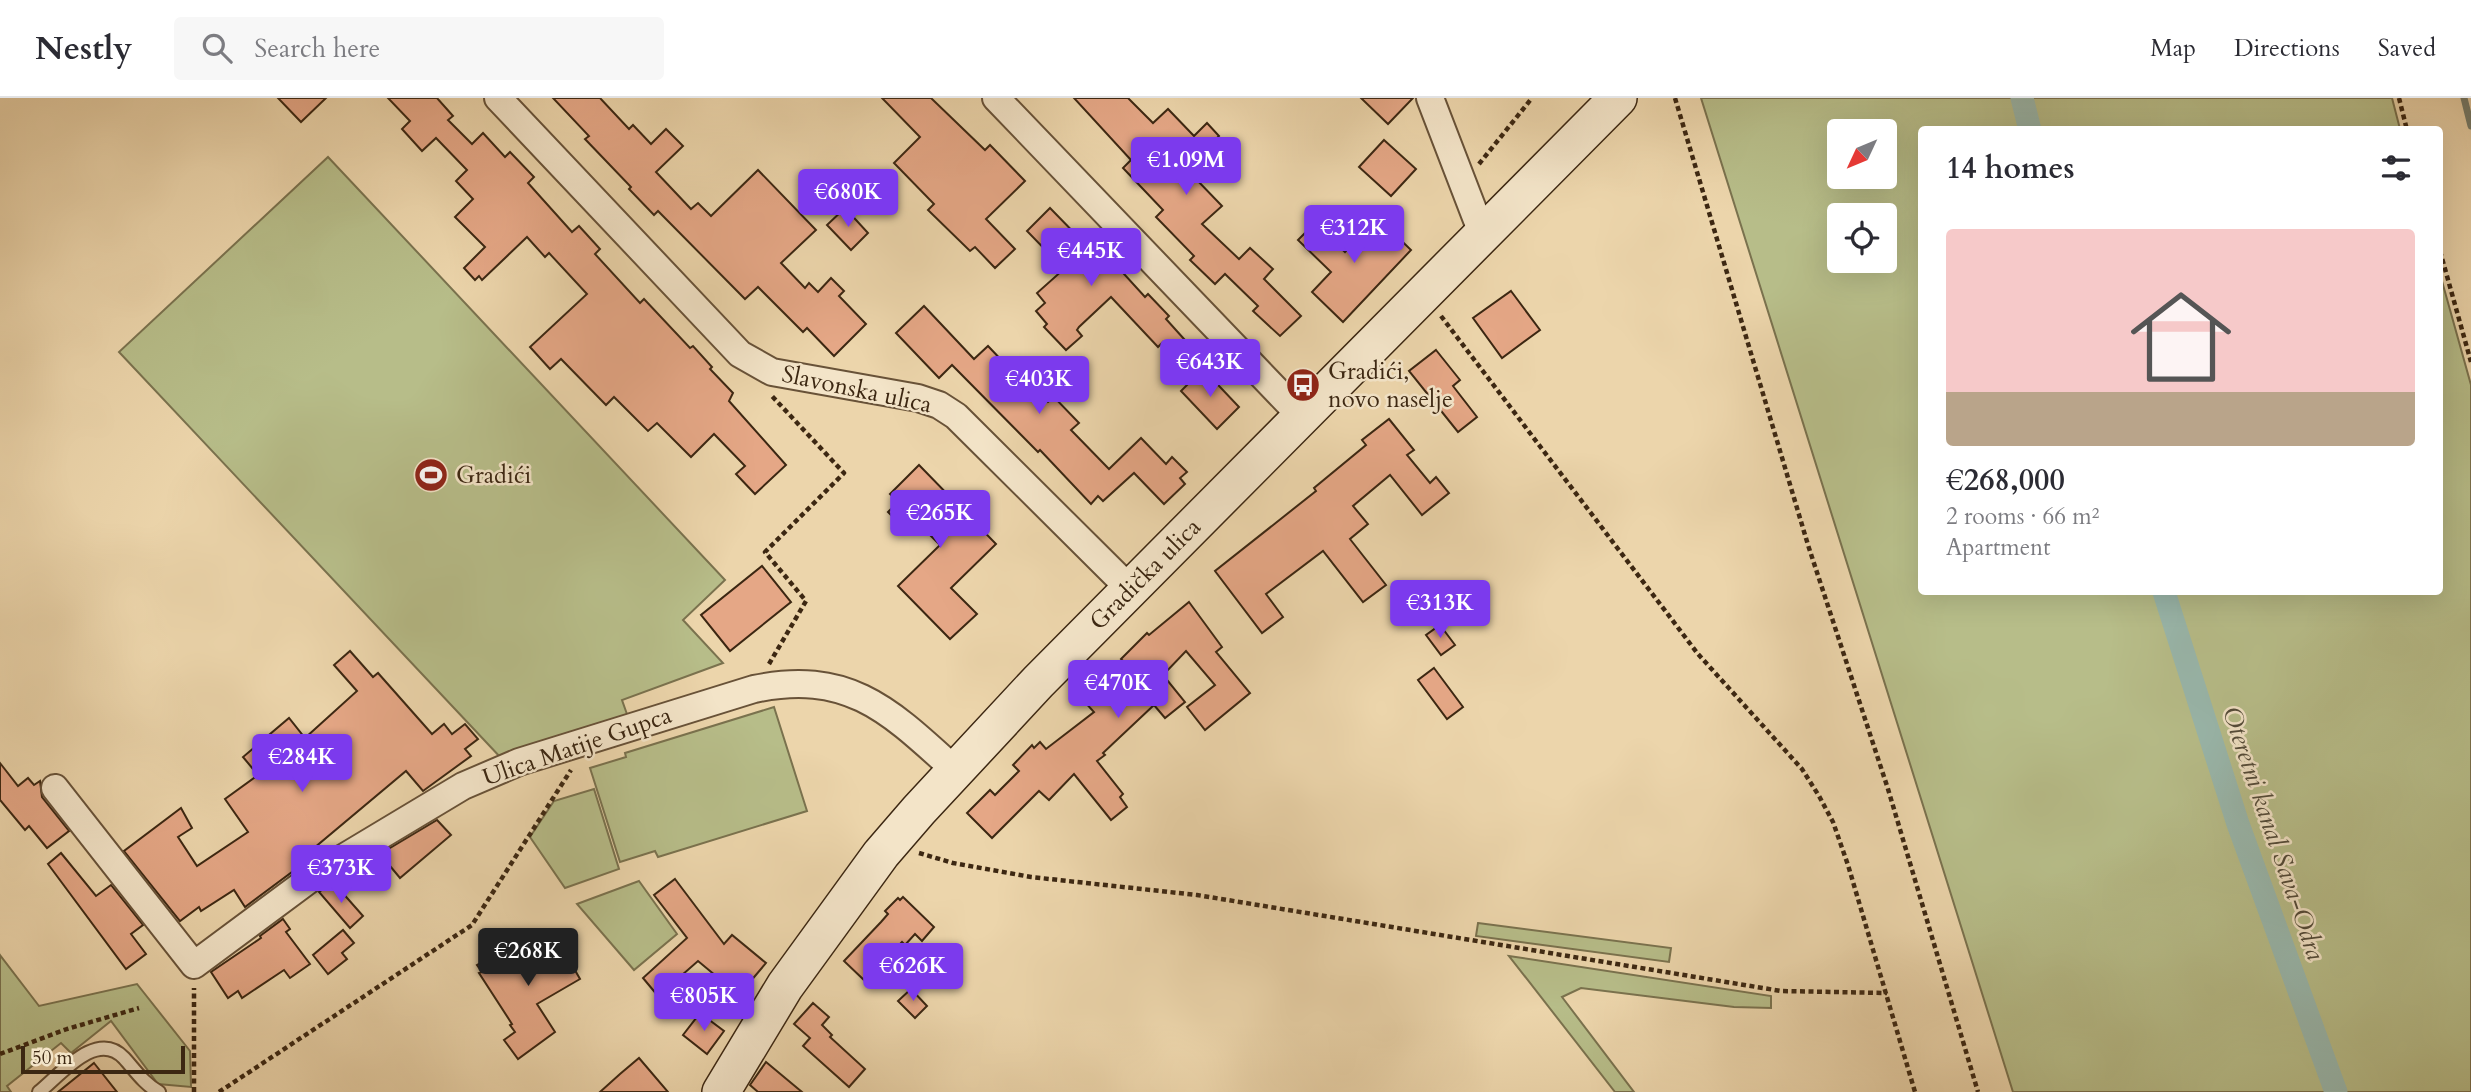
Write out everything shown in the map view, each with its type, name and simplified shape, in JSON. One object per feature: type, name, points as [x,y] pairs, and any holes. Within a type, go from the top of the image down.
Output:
[{"type":"street","name":"Slavonska ulica","points":[[498,98],[740,354],[772,372],[918,398],[939,405],[980,438],[1130,589]]},
{"type":"street","points":[[996,98],[1301,416]]},
{"type":"street","points":[[1430,98],[1482,233]]},
{"type":"street","name":"Gradička ulica","points":[[721,1092],[785,986],[891,842],[1130,589],[1618,98]]},
{"type":"street","name":"Ulica Matije Gupca","points":[[194,965],[318,873],[463,786],[519,762],[754,689],[782,683],[810,683],[839,688],[885,709],[956,771]]},
{"type":"street","points":[[55,788],[194,965]]},
{"type":"lane","points":[[39,1092],[86,1053],[101,1047],[117,1051],[144,1081],[159,1092]]},
{"type":"path","points":[[1464,184],[1532,98]]},
{"type":"path","points":[[1675,98],[1808,545],[1888,789],[1978,1092]]},
{"type":"path","points":[[2399,98],[2406,126]]},
{"type":"path","points":[[2443,262],[2471,362]]},
{"type":"path","points":[[1423,292],[1698,654],[1802,769],[1833,821],[1915,1092]]},
{"type":"path","points":[[754,689],[806,601],[765,552],[844,473],[768,391]]},
{"type":"path","points":[[219,1092],[472,925],[539,818],[594,738]]},
{"type":"path","points":[[891,842],[953,863],[1017,874],[1197,895],[1781,991],[1886,993]]},
{"type":"path","points":[[194,965],[199,973],[194,984],[194,1092]]},
{"type":"path","points":[[0,1054],[66,1029],[139,1008]]},
{"type":"green space","points":[[1701,98],[2392,98],[2399,126],[1918,126],[1918,595],[2443,595],[2443,285],[2471,385],[2471,1092],[2013,1092]]},
{"type":"green space","name":"Gradići","points":[[328,157],[725,580],[683,620],[723,663],[622,700],[628,717],[502,759],[119,352]]},
{"type":"green space","points":[[774,707],[807,811],[658,857],[655,851],[620,862],[590,768],[626,757],[625,753]]},
{"type":"green space","points":[[594,789],[619,869],[565,888],[530,837],[554,801]]},
{"type":"green space","points":[[639,881],[677,934],[634,970],[577,904]]},
{"type":"green space","points":[[1478,923],[1671,948],[1669,962],[1476,936]]},
{"type":"green space","points":[[0,955],[39,1006],[137,984],[190,1051],[191,1087],[158,1084],[111,1021],[71,1053],[61,1043],[7,1086],[11,1092],[0,1092]]},
{"type":"green space","points":[[1509,956],[1771,996],[1771,1008],[1734,1007],[1581,988],[1562,997],[1634,1092],[1615,1092]]},
{"type":"building","points":[[278,98],[326,98],[301,122]]},
{"type":"building","points":[[388,98],[437,98],[453,116],[448,120],[472,144],[483,133],[505,157],[510,152],[534,177],[528,183],[572,232],[579,226],[600,249],[595,254],[640,303],[644,299],[690,348],[693,346],[712,367],[710,369],[733,393],[729,401],[786,465],[755,494],[736,474],[745,466],[714,434],[691,457],[657,423],[648,431],[614,397],[606,405],[561,359],[550,369],[530,347],[587,294],[549,253],[545,257],[527,237],[482,280],[479,276],[475,280],[464,268],[485,247],[455,217],[473,199],[456,181],[467,170],[436,138],[422,151],[402,129],[410,121]]},
{"type":"building","points":[[553,98],[600,98],[629,129],[633,125],[651,144],[666,129],[683,146],[656,172],[691,209],[698,203],[711,216],[758,170],[816,230],[781,263],[805,288],[809,283],[818,292],[831,278],[844,291],[839,296],[866,324],[834,356],[807,328],[803,332],[758,287],[745,299],[658,211],[654,215],[629,189],[631,187],[585,139],[589,136]]},
{"type":"building","points":[[882,98],[931,98],[985,150],[990,145],[1025,181],[986,219],[1015,249],[995,268],[975,247],[970,251],[928,210],[934,204],[894,163],[920,137]]},
{"type":"building","points":[[1074,98],[1128,98],[1153,123],[1168,109],[1194,136],[1207,123],[1219,136],[1197,158],[1205,165],[1194,177],[1222,206],[1202,224],[1239,259],[1250,248],[1273,269],[1264,279],[1301,316],[1280,336],[1253,311],[1258,306],[1225,274],[1215,284],[1190,260],[1194,256],[1156,217],[1163,210],[1123,168],[1131,160]]},
{"type":"building","points":[[1361,98],[1413,98],[1388,124]]},
{"type":"building","points":[[1384,140],[1416,169],[1391,196],[1359,167]]},
{"type":"building","points":[[845,208],[868,233],[851,250],[827,225]]},
{"type":"building","points":[[1050,208],[1088,247],[1094,241],[1145,297],[1148,294],[1169,316],[1166,319],[1184,339],[1171,350],[1163,342],[1158,347],[1111,297],[1079,327],[1077,330],[1082,336],[1066,350],[1044,327],[1047,324],[1036,311],[1045,303],[1037,293],[1064,269],[1027,231]]},
{"type":"building","points":[[1378,218],[1411,250],[1343,322],[1312,292],[1331,272],[1298,240],[1315,223],[1345,252]]},
{"type":"building","points":[[1511,291],[1540,330],[1502,358],[1473,318]]},
{"type":"building","points":[[924,306],[974,359],[988,346],[1007,366],[1010,363],[1048,402],[1054,397],[1079,423],[1071,430],[1109,469],[1141,438],[1166,464],[1172,457],[1187,472],[1180,478],[1185,484],[1164,504],[1134,473],[1103,501],[1098,496],[1091,504],[1040,450],[1038,452],[952,365],[939,378],[896,333]]},
{"type":"building","points":[[1436,350],[1460,380],[1453,386],[1477,417],[1458,432],[1409,371]]},
{"type":"building","points":[[1203,369],[1239,407],[1217,429],[1181,391]]},
{"type":"building","points":[[1389,419],[1414,450],[1407,455],[1430,483],[1436,477],[1449,493],[1422,515],[1390,475],[1353,506],[1368,524],[1350,539],[1386,585],[1363,602],[1323,551],[1266,594],[1283,617],[1262,633],[1215,571],[1316,491],[1314,488],[1366,445],[1362,440]]},
{"type":"building","points":[[919,465],[996,544],[951,588],[977,614],[950,639],[898,586],[940,545],[914,519],[904,528],[888,512],[898,502],[890,494]]},
{"type":"building","points":[[762,566],[791,602],[730,651],[701,615]]},
{"type":"building","points":[[1189,602],[1222,647],[1216,652],[1250,693],[1205,730],[1187,707],[1215,685],[1186,651],[1163,675],[1185,702],[1165,718],[1154,705],[1097,761],[1123,794],[1120,797],[1127,807],[1111,820],[1074,774],[1049,800],[1039,791],[992,838],[967,813],[990,790],[995,795],[1019,771],[1013,765],[1032,745],[1034,748],[1040,742],[1046,749],[1094,712],[1083,700],[1124,662],[1121,659],[1147,633],[1149,635]]},
{"type":"building","points":[[1440,625],[1455,645],[1441,655],[1426,635]]},
{"type":"building","points":[[350,651],[373,677],[378,673],[432,734],[444,724],[452,734],[465,724],[478,739],[465,749],[471,756],[423,791],[406,771],[301,859],[304,863],[245,907],[234,890],[201,911],[199,907],[180,921],[124,851],[181,808],[192,828],[178,837],[197,866],[248,832],[225,799],[258,775],[243,757],[289,718],[305,738],[357,691],[334,665]]},
{"type":"building","points":[[1434,668],[1463,707],[1447,719],[1418,680]]},
{"type":"building","points":[[0,763],[18,786],[28,778],[34,785],[40,781],[42,797],[69,831],[47,848],[29,826],[25,830],[0,800]]},
{"type":"building","points":[[437,820],[451,835],[400,878],[380,854]]},
{"type":"building","points":[[61,853],[96,896],[111,885],[143,925],[131,934],[146,954],[126,969],[48,864]]},
{"type":"building","points":[[675,879],[724,944],[732,935],[766,963],[739,995],[698,961],[658,996],[643,978],[687,938],[654,895]]},
{"type":"building","points":[[333,882],[363,916],[350,928],[319,892]]},
{"type":"building","points":[[903,897],[934,927],[922,941],[915,934],[905,945],[902,942],[865,981],[844,961],[888,914],[885,911],[898,898],[900,900]]},
{"type":"building","points":[[283,919],[290,929],[286,932],[310,964],[290,978],[284,970],[242,998],[238,991],[228,998],[211,972],[261,938],[260,936]]},
{"type":"building","points":[[343,930],[354,943],[342,953],[347,959],[328,974],[313,955]]},
{"type":"building","points":[[553,932],[580,979],[537,1004],[555,1032],[518,1059],[504,1040],[515,1032],[510,1025],[512,1024],[479,973],[482,972],[477,965],[513,944],[518,952]]},
{"type":"building","points":[[911,989],[927,1006],[915,1018],[898,1001]]},
{"type":"building","points":[[813,1003],[829,1017],[822,1025],[832,1035],[830,1037],[865,1069],[849,1087],[803,1046],[810,1038],[794,1024]]},
{"type":"building","points":[[700,1013],[724,1031],[707,1054],[683,1035]]},
{"type":"building","points":[[639,1058],[668,1092],[600,1092],[620,1074]]},
{"type":"building","points":[[766,1062],[802,1092],[758,1092],[750,1085]]},
{"type":"building","points":[[94,1063],[117,1092],[58,1092]]},
{"type":"waterway","name":"Oteretni kanal Sava-Odra","points":[[2022,98],[2029,126]]},
{"type":"waterway","points":[[2464,98],[2471,126]]},
{"type":"waterway","name":"Oteretni kanal Sava-Odra","points":[[2165,595],[2238,824],[2336,1092]]},
{"type":"place","name":"Gradići, novo naselje","points":[[1303,385]]},
{"type":"place","name":"Gradići","points":[[431,475]]}]
